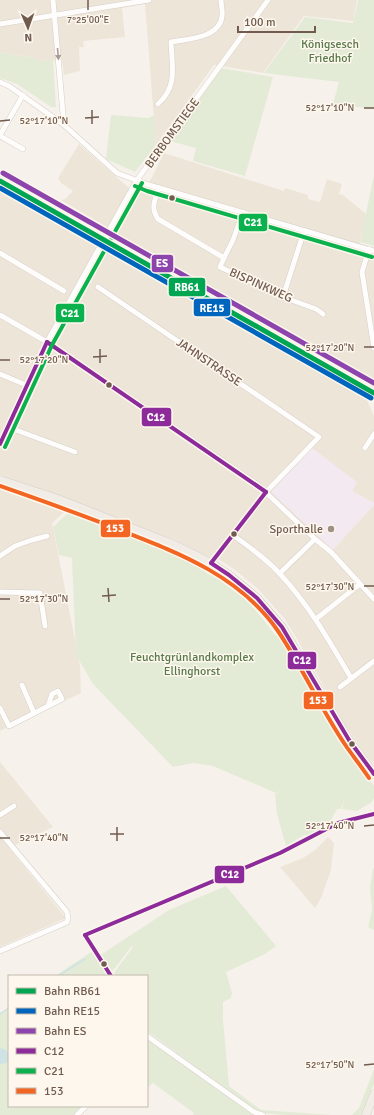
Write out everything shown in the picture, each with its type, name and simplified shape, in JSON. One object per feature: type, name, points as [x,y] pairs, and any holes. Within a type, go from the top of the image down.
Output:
[{"type":"main road","points":[[0,480],[58,499],[177,546],[212,563],[229,575],[256,598],[282,627],[349,740],[373,771]]},
{"type":"main road","points":[[366,1115],[374,1094]]},
{"type":"street","points":[[53,0],[64,125]]},
{"type":"street","points":[[0,24],[149,0]]},
{"type":"street","points":[[158,104],[169,92],[172,81],[170,42],[209,34],[216,28],[222,17],[221,0]]},
{"type":"street","name":"BERBOMSTIEGE","points":[[0,444],[4,429],[47,342],[137,180],[268,0]]},
{"type":"street","points":[[0,82],[10,86],[64,125],[117,173],[159,188],[371,250],[362,272],[374,348]]},
{"type":"street","points":[[22,95],[0,135],[22,149]]},
{"type":"street","name":"BISPINKWEG","points":[[159,188],[153,207],[154,213],[158,219],[224,258],[220,267],[283,297],[316,309],[323,314]]},
{"type":"street","points":[[224,258],[234,240],[243,212]]},
{"type":"street","points":[[283,297],[304,231]]},
{"type":"street","points":[[0,253],[64,291]]},
{"type":"street","name":"JAHNSTRASSE","points":[[98,288],[319,437],[266,492]]},
{"type":"street","points":[[0,315],[47,342],[266,492],[315,539],[331,552],[374,599]]},
{"type":"street","points":[[0,374],[26,385]]},
{"type":"street","points":[[4,429],[75,452]]},
{"type":"street","points":[[366,448],[374,434]]},
{"type":"street","points":[[212,563],[266,492]]},
{"type":"street","points":[[233,535],[280,573],[299,596],[316,619],[351,678]]},
{"type":"street","points":[[0,556],[15,546],[47,536]]},
{"type":"street","points":[[280,573],[315,539]]},
{"type":"street","points":[[316,619],[360,584]]},
{"type":"street","points":[[0,592],[40,593],[46,626]]},
{"type":"street","points":[[340,687],[374,661]]},
{"type":"street","points":[[22,686],[34,713]]},
{"type":"street","points":[[0,708],[9,726],[48,706]]},
{"type":"street","points":[[0,815],[14,806]]},
{"type":"street","points":[[110,975],[85,935],[280,853],[338,823],[374,814]]},
{"type":"street","points":[[0,832],[67,912],[68,919],[67,922],[63,924],[0,951]]},
{"type":"street","points":[[148,1037],[254,1112],[263,1115]]},
{"type":"street","points":[[77,1115],[85,1107]]},
{"type":"shaded area","points":[[0,0],[357,0],[353,21],[304,16],[263,73],[214,65],[156,145],[145,4],[122,8],[125,37],[83,41],[84,47],[79,47],[80,71],[64,75],[62,60],[37,61],[37,58],[0,53]]},
{"type":"shaded area","points":[[79,144],[138,196],[151,179],[164,153],[284,191],[285,188],[308,195],[308,199],[320,202],[327,179],[342,184],[339,194],[343,195],[366,214],[358,250],[374,254],[374,385],[61,200],[65,199],[73,191],[61,183],[58,178]]},
{"type":"shaded area","points":[[0,186],[364,393],[374,416],[374,764],[346,726],[284,618],[258,589],[235,570],[220,560],[205,555],[178,541],[0,475]]},
{"type":"shaded area","points":[[312,448],[357,482],[352,491],[374,503],[374,505],[333,550],[271,492]]},
{"type":"shaded area","points":[[0,488],[64,512],[52,523],[80,665],[81,693],[0,731]]},
{"type":"shaded area","points":[[0,762],[53,827],[9,848],[66,918],[0,947]]},
{"type":"shaded area","points":[[328,837],[334,843],[331,870],[321,898],[315,908],[280,867],[303,858],[315,850]]},
{"type":"shaded area","points":[[0,1048],[8,1052],[8,1062],[0,1064]]},
{"type":"green space","name":"Königsesch Friedhof","points":[[358,0],[374,0],[374,109],[333,104],[339,82],[264,73],[305,17],[353,23]]},
{"type":"green space","points":[[0,53],[37,58],[38,61],[53,60],[56,107],[51,107],[17,84],[0,78]]},
{"type":"green space","points":[[221,68],[273,77],[245,176],[193,161],[196,148],[170,141]]},
{"type":"green space","points":[[111,115],[149,118],[154,115],[156,145],[135,172],[106,159]]},
{"type":"green space","points":[[374,175],[374,246],[360,242]]},
{"type":"green space","name":"Feuchtgrünlandkomplex Ellinghorst","points":[[68,513],[153,543],[204,567],[204,569],[235,589],[259,614],[275,635],[277,634],[293,659],[319,709],[320,708],[342,742],[374,786],[374,798],[372,802],[357,811],[342,809],[344,799],[341,809],[337,809],[323,835],[314,837],[304,835],[286,846],[277,814],[275,794],[283,790],[276,793],[213,766],[193,763],[173,767],[93,684],[76,655],[72,558],[59,555],[53,527]]},
{"type":"green space","points":[[373,868],[374,930],[368,927],[372,910],[370,887]]},
{"type":"green space","points":[[226,886],[276,946],[265,954],[226,972],[232,993],[231,998],[223,1002],[223,1019],[229,1086],[261,1110],[333,1115],[285,1115],[258,1113],[148,1032],[148,975],[115,975],[114,973],[133,947],[132,946],[111,973],[99,956],[169,910]]},
{"type":"green space","points":[[94,950],[110,975],[56,975]]},
{"type":"green space","points":[[8,1008],[8,1107],[85,1107],[77,1115],[0,1115],[0,1013]]},
{"type":"green space","points":[[148,1040],[253,1115],[193,1115],[194,1113],[153,1083],[148,1087]]},
{"type":"green space","points":[[374,1069],[374,1084],[361,1115],[352,1115],[359,1108]]},
{"type":"waterway","points":[[60,975],[85,959]]},
{"type":"waterway","points":[[0,1014],[8,1009]]},
{"type":"rail line","name":"ES","points":[[3,173],[374,383]]},
{"type":"rail line","name":"RB61","points":[[0,181],[374,393]]},
{"type":"rail line","name":"RE15","points":[[0,188],[371,398]]},
{"type":"transit line","name":"C21","points":[[5,447],[52,345],[142,183]]},
{"type":"transit line","name":"C21","points":[[135,186],[147,191],[372,257]]},
{"type":"transit line","name":"C12","points":[[47,342],[266,492]]},
{"type":"transit line","name":"C12","points":[[0,444],[47,342]]},
{"type":"transit line","name":"153","points":[[0,486],[90,518],[164,548],[207,568],[246,595],[263,612],[278,631],[335,729],[369,778]]},
{"type":"transit line","name":"C12","points":[[211,563],[266,492]]},
{"type":"transit line","name":"C12","points":[[211,563],[229,575],[257,598],[282,627],[349,740],[374,774]]},
{"type":"transit line","name":"C12","points":[[85,935],[280,853],[338,823],[374,814]]},
{"type":"transit line","name":"C12","points":[[85,935],[110,975]]},
{"type":"place","name":"Sporthalle","points":[[331,529]]}]
